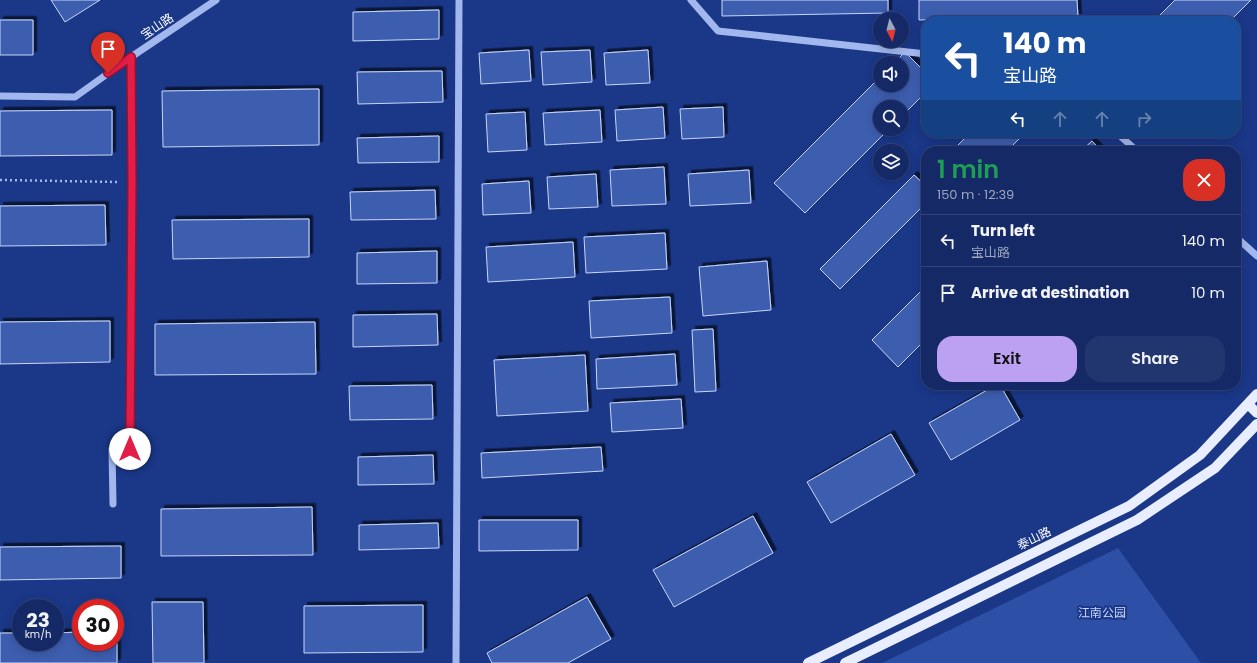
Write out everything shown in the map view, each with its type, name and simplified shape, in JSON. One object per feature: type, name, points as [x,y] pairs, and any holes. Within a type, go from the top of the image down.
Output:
[{"type":"main road","name":"泰山路","points":[[808,663],[1129,506],[1200,455],[1257,394]]},
{"type":"main road","points":[[1248,404],[1257,413]]},
{"type":"main road","points":[[845,663],[1137,520],[1215,468],[1257,424]]},
{"type":"street","name":"宝山路","points":[[0,96],[75,97],[131,57],[216,0]]},
{"type":"street","points":[[456,663],[459,0]]},
{"type":"street","points":[[691,0],[718,31],[921,53]]},
{"type":"street","points":[[113,504],[112,448],[130,449],[132,182],[131,57]]},
{"type":"street","points":[[1123,138],[1131,146]]},
{"type":"street","points":[[1241,242],[1257,256]]},
{"type":"path","points":[[0,180],[132,182]]},
{"type":"green space","name":"江南公园","points":[[1118,548],[1201,663],[882,663]]},
{"type":"building","points":[[51,0],[100,0],[65,22]]},
{"type":"building","points":[[722,0],[888,0],[888,12],[722,16]]},
{"type":"building","points":[[919,0],[1077,0],[1078,16],[921,16],[921,20],[919,20]]},
{"type":"building","points":[[1175,0],[1251,0],[1235,16],[1159,16]]},
{"type":"building","points":[[439,10],[439,39],[353,41],[353,12]]},
{"type":"building","points":[[0,20],[33,20],[33,55],[0,55]]},
{"type":"building","points":[[529,50],[531,81],[481,84],[479,53]]},
{"type":"building","points":[[590,50],[592,82],[543,85],[541,52]]},
{"type":"building","points":[[648,50],[650,83],[606,85],[604,53]]},
{"type":"building","points":[[905,52],[909,56],[901,56]]},
{"type":"building","points":[[909,56],[921,68],[921,97],[909,109],[909,100],[873,100],[873,136],[882,136],[805,213],[774,183],[873,84],[873,92],[909,92]]},
{"type":"building","points":[[442,71],[443,102],[358,104],[357,72]]},
{"type":"building","points":[[319,89],[319,145],[163,147],[162,91]]},
{"type":"building","points":[[663,107],[665,138],[617,141],[615,110]]},
{"type":"building","points":[[723,107],[724,137],[682,139],[680,109]]},
{"type":"building","points":[[112,110],[112,155],[0,156],[0,111]]},
{"type":"building","points":[[600,110],[602,142],[545,145],[543,113]]},
{"type":"building","points":[[525,112],[527,150],[488,152],[486,114]]},
{"type":"building","points":[[439,136],[439,162],[358,163],[357,138]]},
{"type":"building","points":[[965,138],[1020,138],[1012,146],[957,146]]},
{"type":"building","points":[[1092,141],[1097,146],[1086,146]]},
{"type":"building","points":[[664,167],[666,204],[612,206],[610,170]]},
{"type":"building","points":[[749,170],[751,203],[690,206],[688,174]]},
{"type":"building","points":[[596,174],[598,207],[549,209],[547,177]]},
{"type":"building","points":[[914,175],[921,181],[921,208],[840,289],[820,269]]},
{"type":"building","points":[[529,181],[531,213],[483,215],[482,184]]},
{"type":"building","points":[[435,190],[436,219],[351,220],[350,192]]},
{"type":"building","points":[[105,205],[106,245],[0,246],[0,206]]},
{"type":"building","points":[[309,219],[309,257],[173,259],[172,220]]},
{"type":"building","points":[[665,233],[667,269],[586,273],[584,237]]},
{"type":"building","points":[[573,242],[575,277],[488,282],[486,247]]},
{"type":"building","points":[[437,251],[437,283],[357,284],[357,253]]},
{"type":"building","points":[[767,261],[771,310],[703,316],[699,267]]},
{"type":"building","points":[[921,291],[921,344],[898,367],[872,340]]},
{"type":"building","points":[[670,297],[672,333],[591,338],[589,301]]},
{"type":"building","points":[[437,314],[438,345],[353,347],[353,315]]},
{"type":"building","points":[[110,321],[110,362],[0,364],[0,322]]},
{"type":"building","points":[[315,322],[316,374],[155,375],[155,324]]},
{"type":"building","points":[[713,329],[716,391],[695,392],[692,330]]},
{"type":"building","points":[[675,354],[677,385],[597,389],[596,359]]},
{"type":"building","points":[[585,355],[588,411],[497,416],[494,360]]},
{"type":"building","points":[[432,385],[433,419],[350,420],[349,386]]},
{"type":"building","points":[[987,390],[1003,390],[1020,420],[951,460],[929,423]]},
{"type":"building","points":[[681,399],[683,428],[612,432],[610,403]]},
{"type":"building","points":[[891,434],[915,475],[831,523],[807,482]]},
{"type":"building","points":[[601,447],[603,471],[482,478],[481,453]]},
{"type":"building","points":[[433,455],[434,484],[358,485],[358,457]]},
{"type":"building","points":[[312,507],[313,555],[161,556],[161,509]]},
{"type":"building","points":[[753,516],[773,553],[674,607],[653,570]]},
{"type":"building","points":[[479,520],[578,520],[578,550],[479,551]]},
{"type":"building","points":[[438,523],[439,548],[359,550],[359,525]]},
{"type":"building","points":[[121,546],[121,578],[0,580],[0,547]]},
{"type":"building","points":[[587,597],[611,639],[568,663],[492,663],[487,653]]},
{"type":"building","points":[[152,602],[203,602],[204,663],[153,663]]},
{"type":"building","points":[[423,605],[423,652],[304,653],[304,606]]},
{"type":"building","points":[[72,632],[72,651],[117,651],[117,663],[0,663],[0,633],[12,633],[12,651],[64,651],[64,633]]},
{"type":"route","points":[[108,73],[131,57],[132,182],[130,449]]}]
